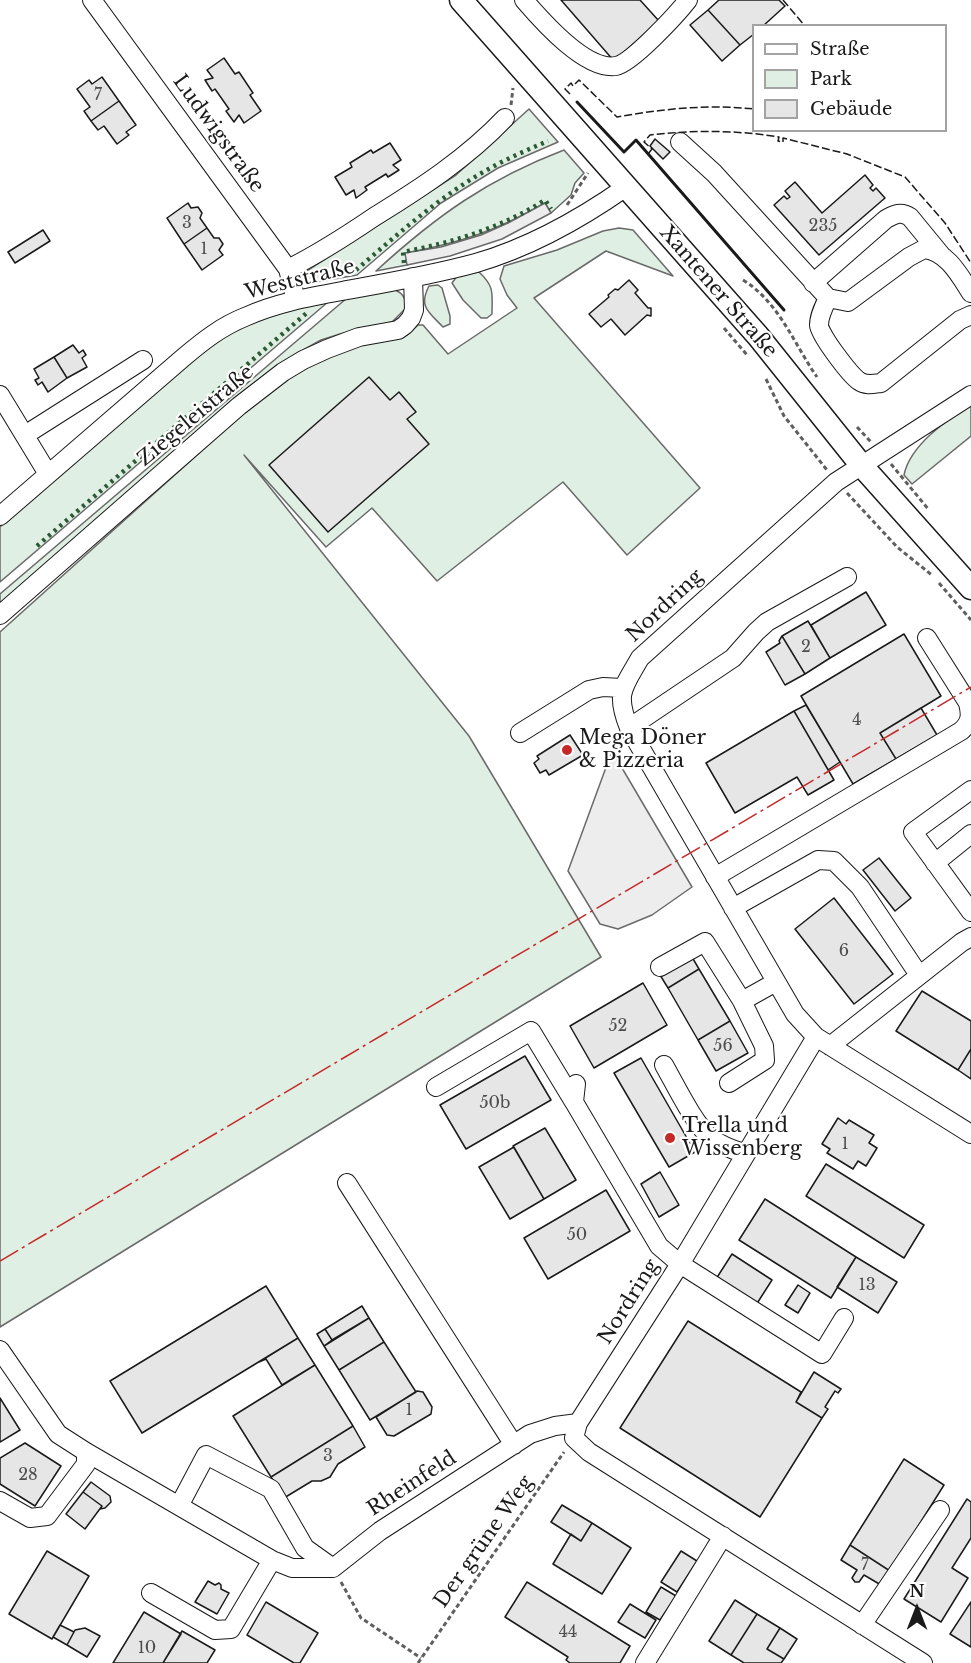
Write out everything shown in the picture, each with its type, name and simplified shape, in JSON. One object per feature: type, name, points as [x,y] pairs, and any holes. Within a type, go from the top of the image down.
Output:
[{"type":"main road","name":"Xantener Straße","points":[[461,0],[758,336],[862,466],[971,588]]},
{"type":"street","name":"Ludwigstraße","points":[[92,0],[288,269],[296,300]]},
{"type":"street","points":[[524,0],[540,19],[570,46],[597,64],[609,66],[619,65],[634,54],[675,16],[688,0]]},
{"type":"street","points":[[288,269],[313,257],[453,165],[481,143],[505,118]]},
{"type":"street","points":[[680,142],[720,180],[828,298],[848,302],[920,250],[930,249],[944,257]]},
{"type":"street","name":"Weststraße","points":[[0,516],[203,341],[244,317],[296,300],[474,264],[531,244],[585,215],[626,187]]},
{"type":"street","points":[[813,283],[886,219],[897,213],[905,213],[944,257],[971,293]]},
{"type":"street","name":"Ziegeleistraße","points":[[0,615],[239,406],[283,372],[327,349],[359,337],[398,330],[405,325],[414,310],[413,277]]},
{"type":"street","points":[[828,298],[819,326],[824,337],[851,373],[859,381],[869,385],[881,383],[960,320],[971,315]]},
{"type":"street","points":[[25,435],[143,360]]},
{"type":"street","points":[[0,395],[48,474]]},
{"type":"street","name":"Nordring","points":[[622,688],[640,658],[836,482],[971,395]]},
{"type":"street","points":[[629,728],[733,658],[767,622],[847,577]]},
{"type":"street","points":[[715,877],[951,737],[967,725],[970,712],[968,703],[927,638]]},
{"type":"street","points":[[520,732],[589,690],[603,687],[622,688],[621,707],[629,728],[795,1014],[823,1042],[971,1134]]},
{"type":"street","points":[[971,790],[913,832],[971,912]]},
{"type":"street","points":[[935,863],[971,834]]},
{"type":"street","points":[[733,908],[818,860],[834,861],[860,887],[919,975]]},
{"type":"street","points":[[823,1042],[971,937]]},
{"type":"street","points":[[660,967],[705,942],[742,1001],[764,1046],[765,1060],[729,1083]]},
{"type":"street","points":[[742,1001],[776,982]]},
{"type":"street","points":[[436,1088],[531,1031],[575,1093],[659,1246],[680,1263],[822,1354],[844,1318]]},
{"type":"street","name":"Nordring","points":[[576,1431],[746,1154],[823,1042]]},
{"type":"street","points":[[664,1065],[711,1138],[728,1148],[746,1154]]},
{"type":"street","points":[[347,1183],[514,1445]]},
{"type":"street","points":[[0,1350],[58,1434],[272,1560],[292,1568],[333,1568]]},
{"type":"street","name":"Rheinfeld","points":[[333,1568],[380,1531],[530,1434],[555,1426],[576,1431]]},
{"type":"street","points":[[576,1431],[589,1452],[923,1663]]},
{"type":"street","points":[[0,1501],[30,1518],[47,1516],[86,1464],[86,1452]]},
{"type":"street","points":[[179,1506],[206,1455],[271,1489],[305,1548],[333,1568]]},
{"type":"street","points":[[862,1625],[940,1510]]},
{"type":"street","points":[[645,1663],[723,1536]]},
{"type":"street","points":[[151,1593],[215,1630],[231,1629],[272,1560]]},
{"type":"path","points":[[513,83],[520,92]]},
{"type":"path","points":[[743,280],[758,289],[770,303],[824,386]]},
{"type":"path","points":[[719,323],[750,359]]},
{"type":"path","points":[[765,376],[784,416],[836,482],[897,548],[931,574],[971,620]]},
{"type":"path","points":[[852,421],[910,485],[934,517]]},
{"type":"path","name":"Der grüne Weg","points":[[418,1663],[576,1431]]},
{"type":"path","points":[[333,1568],[361,1618],[421,1658]]},
{"type":"green space","points":[[529,109],[558,142],[498,168],[441,203],[357,275],[311,283],[305,278],[305,272],[456,175]]},
{"type":"green space","points":[[564,150],[584,173],[575,183],[571,195],[551,213],[545,203],[477,235],[406,253],[407,265],[376,271],[420,233],[464,201],[511,173]]},
{"type":"green space","points":[[619,228],[633,230],[673,276],[606,251],[534,298],[700,488],[627,555],[563,482],[437,581],[372,508],[326,547],[244,455],[469,736],[601,957],[0,1327],[0,632],[246,411],[297,370],[352,347],[407,335],[418,325],[423,325],[448,354],[517,308],[507,295],[500,279],[504,266],[557,250],[603,231]]},
{"type":"green space","points":[[479,272],[488,282],[491,291],[492,314],[487,318],[481,318],[463,300],[452,283],[458,275]]},
{"type":"green space","points":[[438,285],[442,288],[450,316],[450,324],[443,327],[425,304],[429,286]]},
{"type":"green space","points":[[392,289],[403,295],[406,308],[392,322],[321,340],[296,354],[0,610],[0,594],[347,298]]},
{"type":"green space","points":[[328,302],[0,582],[0,527],[196,355],[227,334],[274,314]]},
{"type":"green space","points":[[971,404],[971,436],[912,484],[904,475],[914,454],[931,434]]},
{"type":"shaded area","points":[[545,203],[551,213],[502,239],[450,256],[407,265],[405,253],[441,247],[481,235]]},
{"type":"shaded area","points":[[612,751],[692,887],[652,915],[618,929],[600,924],[568,871]]},
{"type":"building","points":[[561,0],[640,0],[659,21],[614,61]]},
{"type":"building","points":[[719,0],[779,0],[785,6],[765,24],[752,24],[752,36],[740,45],[708,10]]},
{"type":"building","points":[[708,10],[740,45],[722,61],[690,25]]},
{"type":"building","points":[[224,58],[235,74],[239,72],[253,93],[250,95],[261,111],[244,123],[239,115],[234,122],[226,111],[229,109],[215,89],[212,91],[205,80],[213,78],[207,70]]},
{"type":"building","points":[[102,77],[119,101],[91,121],[84,111],[90,107],[77,89],[89,80],[92,84]]},
{"type":"building","points":[[119,101],[136,125],[126,132],[129,135],[117,144],[104,126],[98,130],[91,121]]},
{"type":"building","points":[[655,139],[670,152],[663,159],[650,146]]},
{"type":"building","points":[[390,143],[401,160],[393,165],[399,170],[388,177],[386,174],[365,187],[367,190],[356,198],[354,190],[346,195],[335,177],[352,167],[350,163],[371,150],[373,153]]},
{"type":"building","points":[[865,175],[873,185],[870,188],[873,191],[876,188],[885,198],[819,255],[774,205],[784,196],[787,199],[790,197],[785,191],[795,182],[822,213]]},
{"type":"building","points":[[188,203],[191,208],[198,207],[202,213],[200,218],[207,228],[184,244],[167,218]]},
{"type":"building","points":[[207,228],[214,238],[219,238],[223,244],[219,250],[223,255],[202,270],[184,244]]},
{"type":"building","points":[[43,230],[50,241],[15,263],[8,252]]},
{"type":"building","points":[[629,280],[638,290],[635,293],[648,308],[651,308],[651,316],[647,315],[625,335],[611,319],[601,327],[589,314],[615,289],[618,290]]},
{"type":"building","points":[[73,345],[79,353],[83,350],[86,355],[82,358],[87,367],[67,378],[54,357]]},
{"type":"building","points":[[54,357],[67,378],[48,392],[42,382],[38,385],[35,380],[39,378],[34,369]]},
{"type":"building","points":[[369,377],[390,400],[399,392],[416,412],[407,419],[429,444],[328,532],[269,465]]},
{"type":"building","points":[[866,592],[886,625],[830,658],[811,625]]},
{"type":"building","points":[[808,621],[830,658],[805,674],[782,636]]},
{"type":"building","points":[[904,634],[941,696],[880,733],[896,759],[853,784],[801,696]]},
{"type":"building","points":[[782,636],[805,674],[785,685],[766,652],[780,643]]},
{"type":"building","points":[[806,705],[840,762],[828,770],[794,711]]},
{"type":"building","points":[[921,708],[937,735],[896,759],[880,733]]},
{"type":"building","points":[[794,711],[834,780],[808,795],[797,777],[735,813],[706,763]]},
{"type":"building","points":[[570,735],[583,755],[549,775],[546,770],[540,773],[534,763],[539,759],[537,756]]},
{"type":"building","points":[[879,858],[911,898],[895,911],[863,870]]},
{"type":"building","points":[[834,898],[893,974],[854,1004],[795,929]]},
{"type":"building","points":[[692,957],[699,969],[668,988],[660,975]]},
{"type":"building","points":[[699,969],[730,1021],[698,1040],[668,988]]},
{"type":"building","points":[[643,983],[667,1025],[594,1068],[570,1026]]},
{"type":"building","points":[[922,991],[971,1021],[971,1049],[958,1070],[896,1031]]},
{"type":"building","points":[[730,1021],[748,1053],[716,1071],[698,1040]]},
{"type":"building","points":[[971,1049],[971,1079],[958,1070]]},
{"type":"building","points":[[525,1056],[551,1100],[466,1149],[440,1105]]},
{"type":"building","points":[[641,1058],[695,1152],[669,1167],[614,1073]]},
{"type":"building","points":[[838,1118],[846,1124],[849,1120],[874,1135],[869,1143],[877,1148],[866,1166],[858,1161],[853,1169],[827,1153],[830,1149],[822,1144]]},
{"type":"building","points":[[545,1128],[576,1180],[544,1199],[513,1146]]},
{"type":"building","points":[[514,1147],[544,1199],[510,1219],[479,1167]]},
{"type":"building","points":[[826,1164],[924,1225],[904,1258],[806,1196]]},
{"type":"building","points":[[660,1172],[679,1205],[659,1217],[641,1184]]},
{"type":"building","points":[[606,1190],[630,1231],[548,1279],[524,1238]]},
{"type":"building","points":[[765,1199],[856,1257],[831,1298],[739,1240]]},
{"type":"building","points":[[732,1254],[772,1280],[756,1305],[716,1279]]},
{"type":"building","points":[[856,1257],[897,1282],[878,1313],[837,1287]]},
{"type":"building","points":[[798,1285],[810,1293],[798,1313],[785,1305]]},
{"type":"building","points":[[266,1286],[298,1338],[142,1433],[110,1381]]},
{"type":"building","points":[[362,1306],[369,1318],[332,1340],[325,1329]]},
{"type":"building","points":[[369,1318],[384,1342],[339,1370],[324,1346]]},
{"type":"building","points":[[688,1321],[801,1392],[796,1402],[822,1418],[760,1517],[620,1428]]},
{"type":"building","points":[[325,1329],[332,1340],[324,1346],[317,1334]]},
{"type":"building","points":[[298,1338],[315,1365],[282,1385],[266,1359],[259,1362]]},
{"type":"building","points":[[384,1342],[416,1392],[370,1420],[339,1370]]},
{"type":"building","points":[[315,1365],[353,1426],[271,1477],[233,1416]]},
{"type":"building","points":[[814,1372],[841,1389],[838,1393],[835,1391],[825,1407],[828,1409],[822,1418],[796,1402]]},
{"type":"building","points":[[417,1391],[423,1392],[432,1407],[431,1414],[394,1436],[387,1435],[376,1417]]},
{"type":"building","points":[[0,1398],[20,1430],[0,1442]]},
{"type":"building","points":[[353,1426],[365,1447],[338,1464],[330,1477],[321,1481],[312,1481],[284,1498],[271,1477]]},
{"type":"building","points":[[25,1443],[61,1466],[35,1506],[0,1484],[0,1458]]},
{"type":"building","points":[[904,1459],[944,1485],[890,1571],[850,1545]]},
{"type":"building","points":[[91,1482],[110,1496],[111,1502],[105,1508],[100,1509],[102,1506],[83,1492]]},
{"type":"building","points":[[83,1492],[102,1506],[85,1529],[66,1514]]},
{"type":"building","points":[[967,1499],[971,1502],[971,1538],[952,1568],[968,1578],[941,1622],[904,1599]]},
{"type":"building","points":[[562,1505],[592,1523],[581,1541],[551,1522]]},
{"type":"building","points":[[592,1523],[631,1548],[602,1594],[553,1564],[571,1534],[581,1541]]},
{"type":"building","points":[[850,1545],[890,1571],[881,1585],[864,1575],[859,1582],[855,1582],[852,1578],[857,1570],[841,1560]]},
{"type":"building","points":[[47,1551],[89,1576],[52,1639],[9,1614]]},
{"type":"building","points":[[681,1551],[697,1561],[677,1592],[661,1582]]},
{"type":"building","points":[[208,1581],[215,1585],[219,1583],[221,1589],[229,1593],[217,1614],[195,1602]]},
{"type":"building","points":[[527,1582],[630,1646],[620,1663],[570,1663],[566,1660],[568,1657],[505,1617]]},
{"type":"building","points":[[661,1587],[676,1596],[660,1620],[646,1612]]},
{"type":"building","points":[[735,1600],[757,1614],[731,1655],[709,1641]]},
{"type":"building","points":[[266,1602],[318,1633],[300,1663],[294,1663],[247,1635]]},
{"type":"building","points":[[971,1602],[971,1647],[950,1634]]},
{"type":"building","points":[[630,1604],[656,1620],[645,1638],[618,1622]]},
{"type":"building","points":[[144,1612],[181,1634],[163,1663],[113,1663]]},
{"type":"building","points":[[757,1614],[780,1628],[767,1649],[784,1659],[781,1663],[744,1663],[731,1655]]},
{"type":"building","points":[[60,1625],[74,1632],[67,1645],[53,1637]]},
{"type":"building","points":[[85,1628],[100,1636],[87,1657],[67,1645],[75,1630]]},
{"type":"building","points":[[780,1628],[797,1639],[784,1659],[767,1649]]},
{"type":"building","points":[[182,1631],[215,1650],[207,1663],[163,1663]]},
{"type":"hedge","points":[[356,270],[451,193],[485,171],[548,141]]},
{"type":"hedge","points":[[404,263],[403,252],[477,233],[511,219],[545,200],[551,209]]},
{"type":"hedge","points":[[37,546],[309,311]]},
{"type":"fence","points":[[783,0],[803,24]]},
{"type":"fence","points":[[570,94],[565,89],[571,83],[573,86],[579,80],[617,117],[685,108],[752,109]]},
{"type":"fence","points":[[648,154],[652,149],[644,142],[650,135],[682,132],[747,133],[779,137],[778,141],[783,142],[783,138],[847,154],[905,177],[945,223],[971,263]]},
{"type":"wall","points":[[577,102],[624,152],[636,140],[784,310]]},
{"type":"power","points":[[0,1261],[971,687]]},
{"type":"place","name":"Mega Döner & Pizzeria","points":[[567,750]]},
{"type":"place","name":"Trella und Wissenberg","points":[[670,1138]]}]
